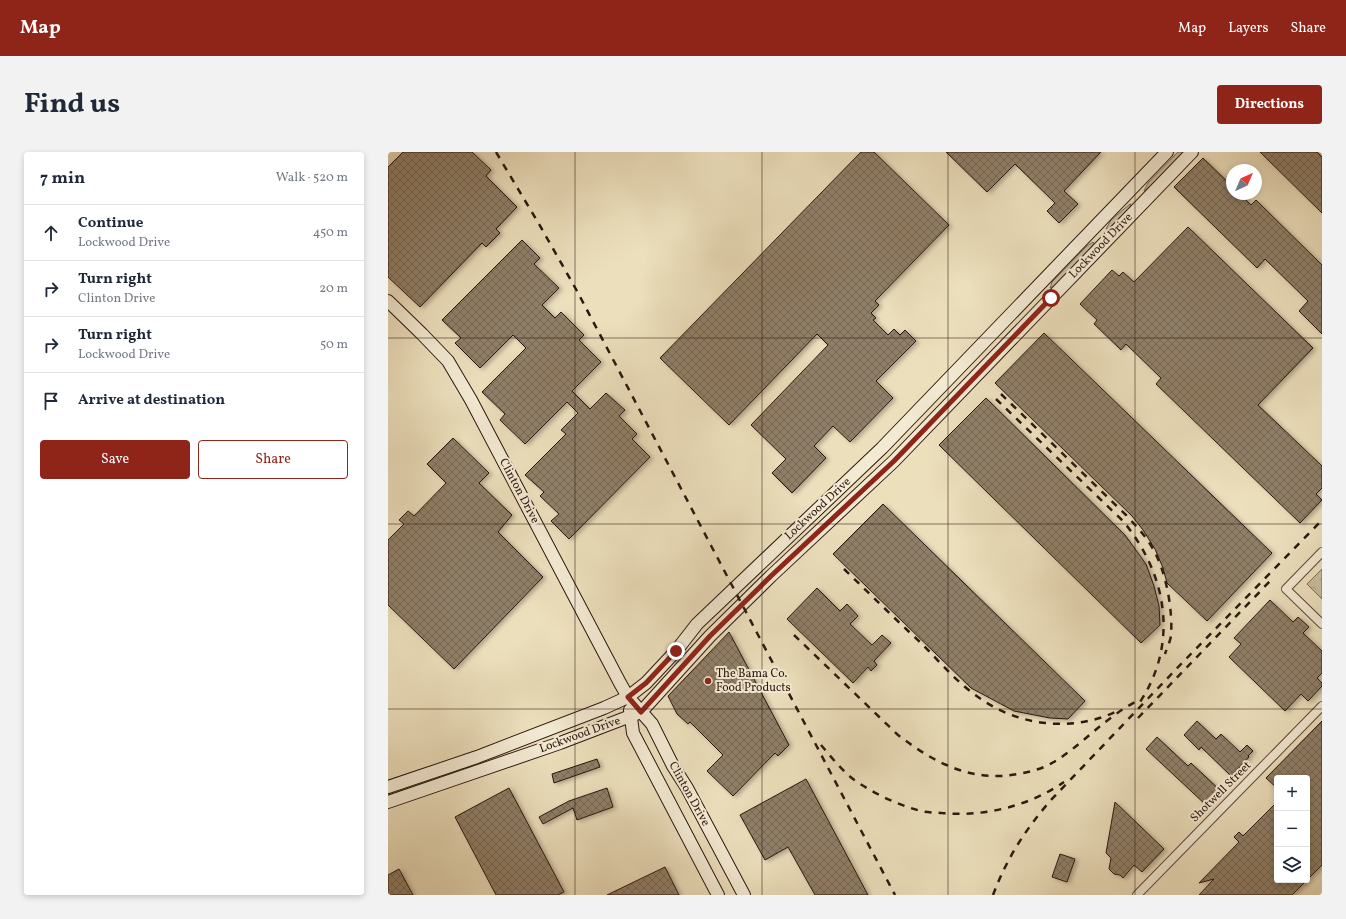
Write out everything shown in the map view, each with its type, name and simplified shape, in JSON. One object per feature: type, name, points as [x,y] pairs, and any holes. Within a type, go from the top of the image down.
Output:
[{"type":"main road","name":"Lockwood Drive","points":[[388,788],[508,745],[604,708],[628,697],[646,683],[676,651],[697,624],[733,588],[882,448],[1167,152]]},
{"type":"main road","name":"Lockwood Drive","points":[[388,802],[513,759],[636,714],[710,636],[771,576],[894,461],[1192,152]]},
{"type":"main road","points":[[1130,190],[1143,202]]},
{"type":"main road","points":[[1092,229],[1105,242]]},
{"type":"main road","name":"Clinton Drive","points":[[388,301],[448,361],[471,400],[636,714],[652,724],[673,766],[687,788],[744,895]]},
{"type":"main road","name":"Clinton Drive","points":[[636,714],[633,733],[718,895]]},
{"type":"main road","points":[[508,745],[513,759]]},
{"type":"main road","points":[[448,767],[452,780]]},
{"type":"main road","points":[[410,780],[415,793]]},
{"type":"street","points":[[1322,552],[1286,589],[1322,624]]},
{"type":"street","name":"Shotwell Street","points":[[1136,895],[1322,706]]},
{"type":"green space","points":[[1178,152],[1184,152],[1152,185],[1144,191],[1148,183]]},
{"type":"green space","points":[[1130,204],[1121,219],[1110,228],[1106,229],[1111,220]]},
{"type":"green space","points":[[1093,242],[1094,243],[1091,248],[1080,261],[1060,281],[1050,288],[1052,282],[1087,246]]},
{"type":"green space","points":[[1322,569],[1322,599],[1307,584]]},
{"type":"building","points":[[403,152],[472,152],[491,170],[486,176],[517,207],[496,229],[500,233],[486,247],[482,243],[420,307],[388,277],[388,167]]},
{"type":"building","points":[[861,152],[874,152],[949,225],[875,301],[879,305],[871,313],[876,318],[873,320],[888,335],[894,329],[900,335],[905,330],[916,341],[876,381],[893,398],[850,442],[833,426],[814,446],[826,458],[792,493],[772,473],[786,459],[751,425],[828,345],[817,334],[729,425],[660,358]]},
{"type":"building","points":[[946,152],[1101,152],[1064,191],[1078,204],[1059,223],[1047,211],[1055,203],[1015,164],[987,192]]},
{"type":"building","points":[[1260,152],[1317,152],[1322,157],[1322,213]]},
{"type":"building","points":[[1203,158],[1226,180],[1226,200],[1246,200],[1251,205],[1256,200],[1322,265],[1322,334],[1299,311],[1308,301],[1265,259],[1257,268],[1174,187]]},
{"type":"building","points":[[1188,227],[1313,348],[1258,405],[1322,466],[1322,488],[1316,494],[1322,500],[1300,523],[1156,384],[1161,378],[1126,344],[1121,350],[1094,324],[1097,320],[1080,304],[1112,270],[1119,276],[1123,272],[1134,282]]},
{"type":"building","points":[[522,240],[540,258],[534,264],[559,288],[542,305],[555,318],[561,312],[584,335],[579,340],[601,362],[572,391],[590,409],[606,393],[625,410],[619,416],[637,434],[632,439],[650,457],[569,539],[551,521],[559,514],[540,496],[544,492],[525,475],[566,434],[561,430],[578,413],[567,402],[525,444],[500,420],[505,414],[482,392],[526,348],[513,335],[480,368],[455,343],[461,338],[442,320]]},
{"type":"building","points":[[1044,333],[1272,553],[1207,621],[1167,583],[1163,568],[1155,549],[1132,516],[995,383]]},
{"type":"building","points":[[986,398],[1125,535],[1146,564],[1159,606],[1160,625],[1141,643],[939,445]]},
{"type":"building","points":[[453,438],[489,473],[479,483],[512,515],[498,532],[543,577],[454,669],[388,605],[388,540],[404,524],[399,520],[408,511],[414,516],[446,483],[427,464]]},
{"type":"building","points":[[883,504],[1085,701],[1068,719],[1050,718],[1014,711],[971,688],[833,554]]},
{"type":"building","points":[[817,588],[840,611],[847,604],[858,616],[850,624],[872,645],[882,635],[891,643],[874,661],[877,665],[871,671],[868,667],[853,683],[787,619]]},
{"type":"building","points":[[1270,600],[1293,622],[1298,617],[1309,627],[1303,633],[1322,651],[1322,673],[1317,678],[1322,683],[1322,686],[1308,701],[1301,694],[1285,711],[1229,657],[1241,644],[1234,638]]},
{"type":"building","points":[[729,632],[789,745],[778,756],[775,753],[733,796],[707,771],[723,755],[690,722],[688,724],[677,714],[668,696]]},
{"type":"building","points":[[1197,721],[1216,739],[1221,734],[1240,752],[1247,745],[1253,751],[1231,776],[1201,747],[1199,750],[1184,735]]},
{"type":"building","points":[[1322,721],[1322,865],[1310,877],[1310,775],[1274,775],[1274,785],[1266,778]]},
{"type":"building","points":[[1157,737],[1188,766],[1191,763],[1220,790],[1206,805],[1146,749]]},
{"type":"building","points":[[597,759],[600,767],[554,783],[552,774]]},
{"type":"building","points":[[806,779],[868,895],[815,895],[788,847],[765,860],[740,815]]},
{"type":"building","points":[[509,788],[564,892],[558,895],[496,895],[455,817]]},
{"type":"building","points":[[607,788],[613,807],[577,820],[573,808],[543,824],[539,817],[569,801]]},
{"type":"building","points":[[1115,802],[1164,849],[1142,872],[1134,865],[1123,878],[1120,875],[1114,874],[1109,869],[1111,858],[1106,853]]},
{"type":"building","points":[[1274,805],[1274,883],[1304,883],[1292,895],[1199,895],[1214,879],[1199,883],[1239,842],[1234,837],[1239,832],[1243,836]]},
{"type":"building","points":[[1060,854],[1075,859],[1067,882],[1052,877]]},
{"type":"building","points":[[665,867],[679,895],[607,895]]},
{"type":"building","points":[[399,869],[413,895],[388,895],[388,875]]},
{"type":"railway","points":[[496,152],[577,291],[895,895]]},
{"type":"railway","points":[[1001,394],[1126,515],[1141,531],[1150,544],[1162,568],[1170,603],[1171,636],[1165,654]]},
{"type":"railway","points":[[996,399],[1123,521],[1138,542],[1150,563],[1158,586],[1163,609],[1163,633],[1160,656],[1152,679],[1140,702]]},
{"type":"railway","points":[[993,895],[1004,869],[1025,833],[1051,800],[1322,520]]},
{"type":"railway","points":[[844,569],[957,680],[981,699],[996,708],[1029,720],[1064,724],[1082,722],[1115,712]]},
{"type":"railway","points":[[1138,718],[1273,578]]},
{"type":"railway","points":[[794,635],[898,735],[941,763],[972,773],[988,776],[1005,776],[1027,772],[1046,766],[1060,758],[1107,721],[1135,702]]},
{"type":"railway","points":[[821,745],[842,769],[857,782],[888,799],[924,812],[958,814],[1006,808],[1036,798],[1064,782]]},
{"type":"place","name":"The Bama Co. Food Products","points":[[708,681]]},
{"type":"route","points":[[676,651],[646,683],[628,697],[641,712],[710,636],[771,576],[820,532],[894,461],[1051,298]]}]
